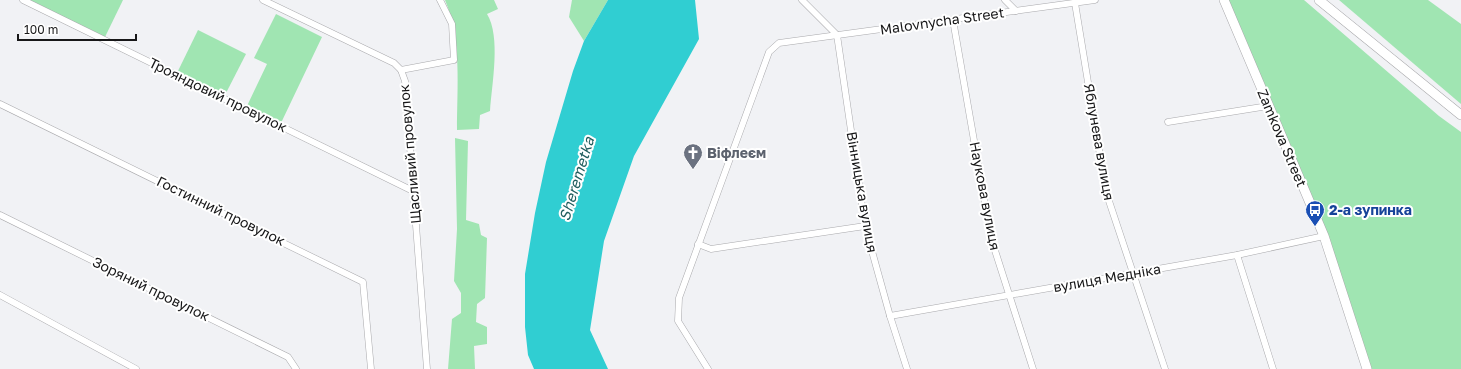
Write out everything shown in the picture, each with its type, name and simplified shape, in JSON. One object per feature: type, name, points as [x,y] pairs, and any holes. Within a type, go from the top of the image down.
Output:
[{"type":"street","name":"Трояндовий провулок","points":[[24,0],[413,191]]},
{"type":"street","name":"Щасливий провулок","points":[[263,0],[394,63],[401,70],[404,82],[427,369]]},
{"type":"street","points":[[401,70],[454,60],[452,24],[440,0]]},
{"type":"street","points":[[802,0],[837,35]]},
{"type":"street","points":[[1006,0],[1016,11]]},
{"type":"street","name":"Malovnycha Street","points":[[708,369],[678,321],[679,298],[768,52],[778,43],[1095,0]]},
{"type":"street","name":"Zamkova Street","points":[[1224,0],[1324,236],[1367,369]]},
{"type":"street","points":[[1319,0],[1461,115]]},
{"type":"street","name":"Яблунева вулиця","points":[[1075,3],[1106,192],[1165,369]]},
{"type":"street","name":"Наукова вулиця","points":[[953,20],[991,238],[1033,369]]},
{"type":"street","name":"Вінницька вулиця","points":[[837,35],[865,226],[890,316],[907,369]]},
{"type":"street","name":"Гостинний провулок","points":[[0,104],[363,282],[371,369]]},
{"type":"street","points":[[1168,122],[1268,106]]},
{"type":"street","name":"Зоряний провулок","points":[[0,215],[288,357],[296,369]]},
{"type":"street","points":[[698,244],[711,248],[865,226]]},
{"type":"street","name":"вулиця Медніка","points":[[890,316],[1237,255],[1324,236]]},
{"type":"street","points":[[1237,255],[1273,369]]},
{"type":"street","points":[[0,295],[136,369]]},
{"type":"green space","points":[[23,0],[123,0],[105,37]]},
{"type":"green space","points":[[445,0],[494,0],[498,9],[487,14],[494,35],[494,74],[490,111],[480,115],[479,129],[457,130],[458,81],[456,47],[454,31]]},
{"type":"green space","points":[[572,0],[608,0],[584,41],[569,17]]},
{"type":"green space","points":[[1224,0],[1304,0],[1439,116],[1461,132],[1461,369],[1367,369],[1324,236]]},
{"type":"green space","points":[[1339,0],[1428,0],[1461,24],[1461,104]]},
{"type":"green space","points":[[276,14],[322,37],[281,123],[247,106],[267,64],[254,58]]},
{"type":"green space","points":[[198,30],[246,54],[225,95],[177,73]]},
{"type":"green space","points":[[455,138],[468,141],[466,220],[479,224],[481,235],[487,238],[485,298],[477,304],[476,322],[487,327],[487,344],[474,346],[475,369],[448,369],[452,319],[461,313],[461,293],[454,281],[457,229]]},
{"type":"water","name":"Sheremetka","points":[[608,0],[695,0],[699,39],[634,156],[604,241],[590,330],[608,369],[534,369],[528,355],[525,327],[525,274],[535,213],[546,162],[573,71],[584,41]]},
{"type":"place","name":"Віфлеєм","points":[[693,170]]},
{"type":"place","name":"2-а зупинка","points":[[1315,227]]}]
